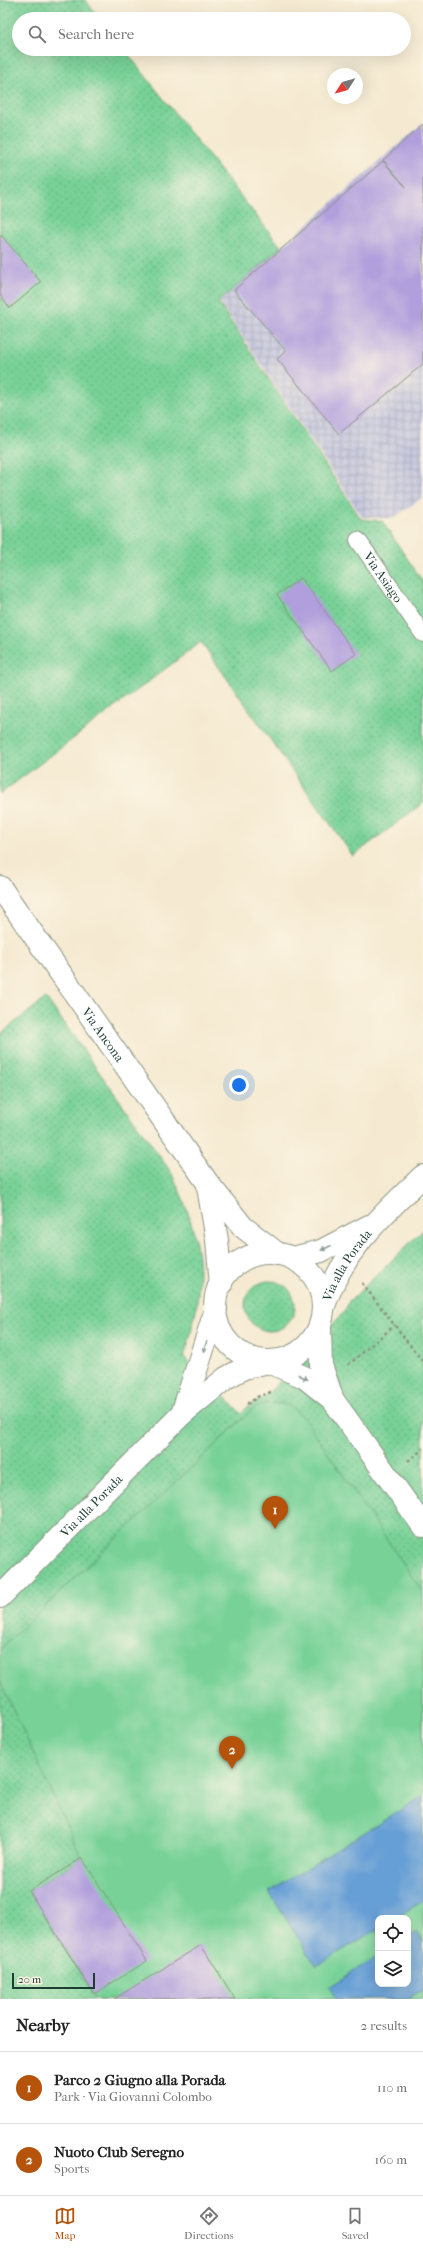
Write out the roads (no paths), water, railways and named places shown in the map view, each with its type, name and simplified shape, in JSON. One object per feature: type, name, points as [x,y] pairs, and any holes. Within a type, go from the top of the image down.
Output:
[{"type":"street","name":"Via Ancona","points":[[0,887],[207,1182],[243,1227],[285,1256]]},
{"type":"street","name":"Via alla Porada","points":[[322,1317],[331,1286],[345,1262],[373,1224],[423,1176]]},
{"type":"street","name":"Via Ancona","points":[[207,1182],[217,1240],[221,1285]]},
{"type":"street","name":"Via alla Porada","points":[[285,1256],[321,1250],[373,1224]]},
{"type":"street","points":[[333,1400],[321,1365],[321,1292],[315,1278],[305,1267],[285,1256],[263,1254],[249,1257],[238,1264],[228,1273],[216,1297],[218,1322],[231,1345],[241,1353],[253,1359],[268,1362],[304,1377],[333,1400],[423,1526]]},
{"type":"street","name":"Via alla Porada","points":[[182,1414],[216,1310]]},
{"type":"street","points":[[268,1362],[284,1360],[299,1353],[312,1341],[322,1317]]},
{"type":"street","name":"Via alla Porada","points":[[0,1597],[182,1414],[226,1378],[244,1368],[268,1362]]},
{"type":"lane","name":"Via Asiago","points":[[358,540],[423,634]]},
{"type":"water","points":[[423,1796],[423,1901],[400,1915],[375,1915],[375,1931],[316,1966],[269,1892]]},
{"type":"water","points":[[416,1932],[423,1942],[423,1990],[408,1999],[336,1999],[329,1987],[375,1958],[375,1987],[411,1987],[411,1935]]},
{"type":"place","name":"Parco 2 Giugno alla Porada","points":[[275,1529]]},
{"type":"place","name":"Nuoto Club Seregno","points":[[232,1769]]}]
